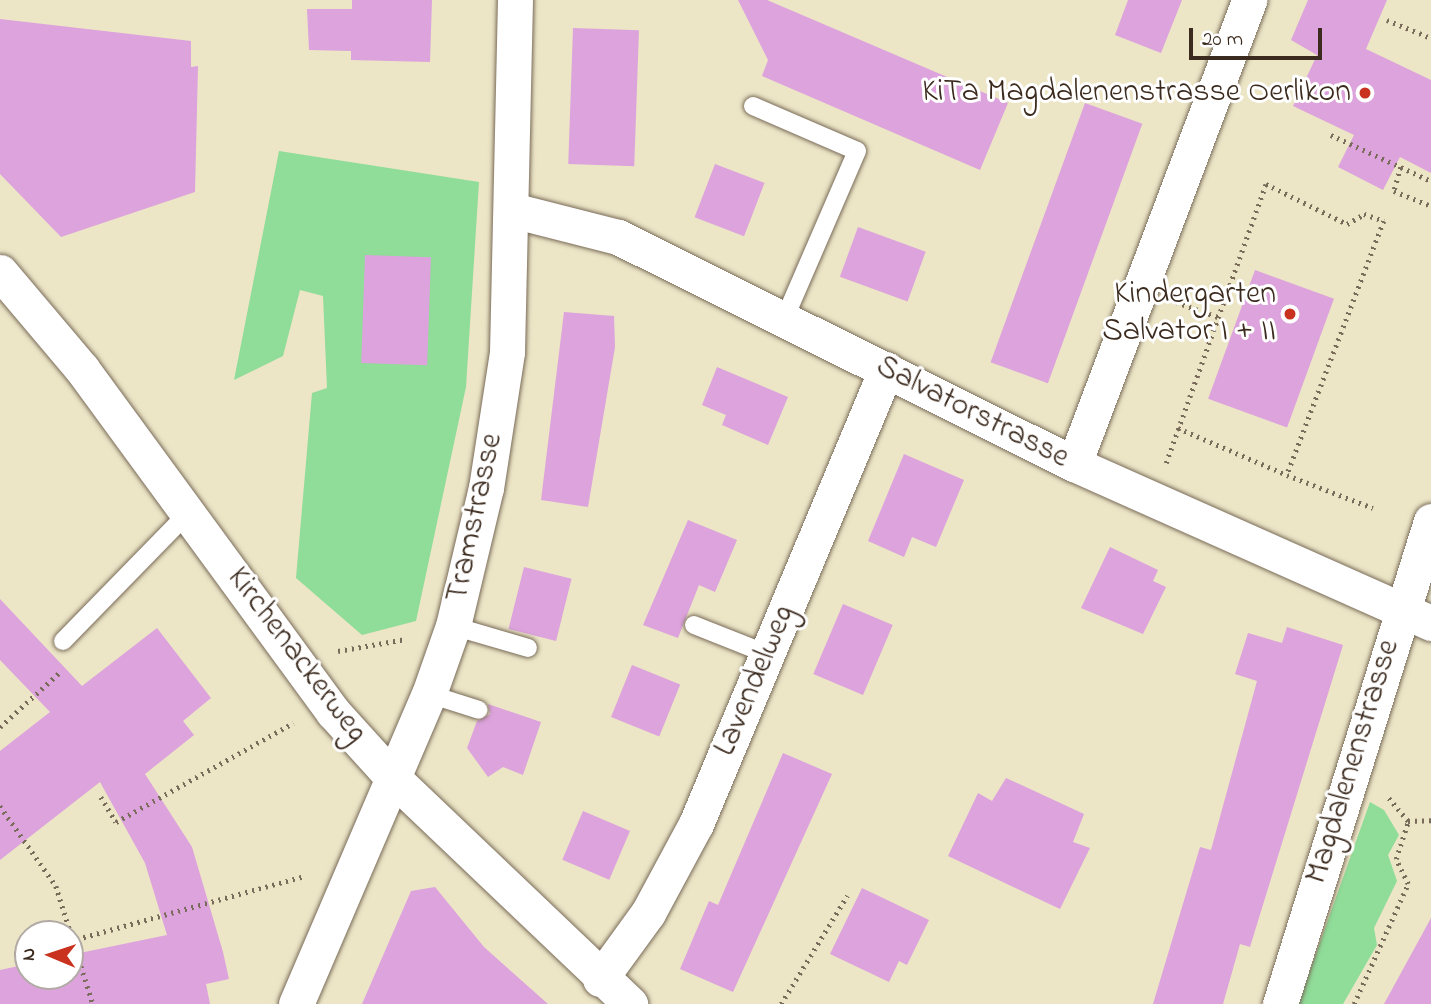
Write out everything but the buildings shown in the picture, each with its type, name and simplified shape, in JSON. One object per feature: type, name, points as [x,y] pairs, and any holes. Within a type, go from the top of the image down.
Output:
[{"type":"street","name":"Tramstrasse","points":[[296,1004],[429,694],[437,631],[486,488],[507,352],[515,0]]},
{"type":"street","points":[[1074,464],[1249,0]]},
{"type":"street","name":"Salvatorstrasse","points":[[512,210],[618,237],[1074,464],[1416,617]]},
{"type":"street","name":"Kirchenackerweg","points":[[0,272],[188,513],[333,712],[392,777],[600,979],[630,1004]]},
{"type":"street","name":"Lavendelweg","points":[[600,979],[648,913],[696,824],[886,369]]},
{"type":"street","name":"Magdalenenstrasse","points":[[1280,1004],[1416,617],[1431,521]]},
{"type":"lane","points":[[753,106],[857,151],[784,320]]},
{"type":"lane","points":[[64,641],[188,513]]},
{"type":"lane","points":[[694,625],[767,654]]},
{"type":"lane","points":[[437,631],[528,648]]},
{"type":"lane","points":[[429,694],[478,710]]},
{"type":"path","points":[[1387,20],[1431,38]]},
{"type":"path","points":[[1331,135],[1431,181]]},
{"type":"path","points":[[1401,167],[1394,191],[1431,206]]},
{"type":"path","points":[[1153,500],[1266,184],[1347,224],[1364,214],[1384,221],[1287,475]]},
{"type":"path","points":[[1178,428],[1287,475],[1373,508]]},
{"type":"path","points":[[338,651],[437,631]]},
{"type":"path","points":[[101,797],[116,822],[303,718]]},
{"type":"path","points":[[1392,803],[1408,821]]},
{"type":"path","points":[[0,806],[56,886],[70,920]]},
{"type":"path","points":[[1408,821],[1431,820]]},
{"type":"path","points":[[1354,1004],[1408,884],[1396,859],[1408,821]]},
{"type":"path","points":[[84,938],[310,875],[318,878]]},
{"type":"path","points":[[780,1004],[847,896]]},
{"type":"path","points":[[84,966],[93,1004]]},
{"type":"green space","points":[[279,151],[479,182],[466,387],[416,621],[362,635],[296,578],[312,393],[327,388],[323,296],[300,290],[283,356],[234,380]]},
{"type":"green space","points":[[1370,802],[1384,810],[1399,835],[1388,855],[1397,881],[1374,928],[1377,945],[1343,1004],[1298,1004]]},
{"type":"place","name":"KiTa Magdalenenstrasse Oerlikon","points":[[1365,93]]},
{"type":"place","name":"Kindergarten Salvator I + II","points":[[1290,314]]}]
